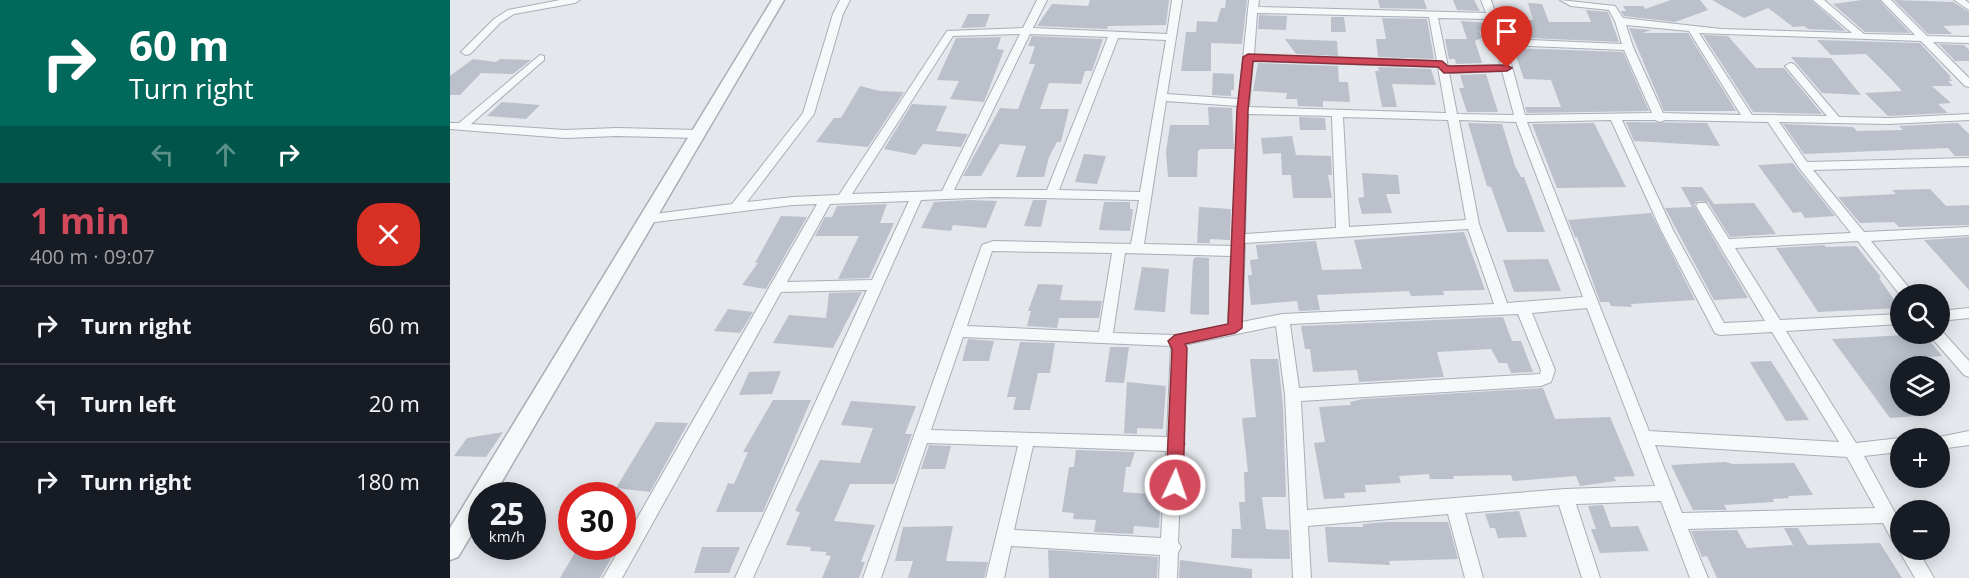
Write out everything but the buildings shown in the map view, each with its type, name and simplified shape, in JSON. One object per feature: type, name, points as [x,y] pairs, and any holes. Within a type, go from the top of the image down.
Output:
[{"type":"street","points":[[466,52],[497,21],[511,12],[575,0]]},
{"type":"street","points":[[946,195],[1029,31],[1042,0]]},
{"type":"street","points":[[1137,249],[1177,0]]},
{"type":"street","points":[[1486,0],[1500,42],[1520,119],[1699,578]]},
{"type":"street","points":[[1564,0],[1571,3],[1612,8],[1620,21],[1628,47],[1660,119]]},
{"type":"street","points":[[1818,0],[1861,36]]},
{"type":"street","points":[[1886,0],[1969,84]]},
{"type":"street","points":[[1959,0],[1969,7]]},
{"type":"street","points":[[1235,328],[1243,107],[1254,5],[1492,16]]},
{"type":"street","points":[[736,208],[808,114],[841,7]]},
{"type":"street","points":[[490,482],[773,9]]},
{"type":"street","points":[[1433,14],[1473,224],[1502,308]]},
{"type":"street","points":[[1620,21],[1721,32],[1969,40]]},
{"type":"street","points":[[1692,28],[1748,118]]},
{"type":"street","points":[[843,200],[950,33],[1029,31],[1171,37]]},
{"type":"street","points":[[1052,193],[1114,34]]},
{"type":"street","points":[[1500,42],[1628,47]]},
{"type":"street","points":[[1248,57],[1507,68]]},
{"type":"street","points":[[455,126],[540,58]]},
{"type":"street","points":[[1790,66],[1836,120]]},
{"type":"street","points":[[1161,97],[1243,107],[1337,113],[1520,119],[1615,116],[1660,119],[1836,120],[1969,117]]},
{"type":"street","points":[[1337,113],[1343,232]]},
{"type":"street","points":[[1615,116],[1667,230],[1720,329],[1890,320]]},
{"type":"street","points":[[1771,119],[1804,166],[1899,284]]},
{"type":"street","points":[[455,126],[565,134],[617,132],[698,134]]},
{"type":"street","points":[[1804,166],[1969,162]]},
{"type":"street","points":[[647,219],[826,200],[1052,193],[1145,196]]},
{"type":"street","points":[[744,578],[917,196]]},
{"type":"street","points":[[612,578],[826,200]]},
{"type":"street","points":[[1702,206],[1778,326],[1852,450],[1890,520]]},
{"type":"street","points":[[872,578],[985,250],[990,246],[1137,249],[1238,245],[1343,232],[1473,224]]},
{"type":"street","points":[[1725,244],[1969,231]]},
{"type":"street","points":[[1105,337],[1119,248]]},
{"type":"street","points":[[777,287],[877,285]]},
{"type":"street","points":[[957,331],[1175,341],[1282,319],[1523,308],[1590,302]]},
{"type":"street","points":[[1293,395],[1546,378],[1548,370],[1523,308]]},
{"type":"street","points":[[1950,315],[1969,313]]},
{"type":"street","points":[[1282,319],[1293,395],[1302,578]]},
{"type":"street","points":[[1168,578],[1172,547],[1177,444],[1179,348],[1175,341]]},
{"type":"street","points":[[1946,344],[1969,371]]},
{"type":"street","points":[[921,436],[1177,444]]},
{"type":"street","points":[[1643,437],[1852,450],[1890,447]]},
{"type":"street","points":[[1950,440],[1969,438]]},
{"type":"street","points":[[995,578],[1027,439]]},
{"type":"street","points":[[1299,519],[1564,497],[1665,493]]},
{"type":"street","points":[[1564,497],[1590,578]]},
{"type":"street","points":[[1454,505],[1474,578]]},
{"type":"street","points":[[1677,521],[1887,515]]},
{"type":"street","points":[[450,549],[468,519]]},
{"type":"street","points":[[1004,538],[1172,547]]},
{"type":"street","points":[[1914,560],[1925,578]]},
{"type":"route","points":[[1175,485],[1179,348],[1175,341],[1235,328],[1243,110],[1248,57],[1442,64],[1444,70],[1507,68]]}]
